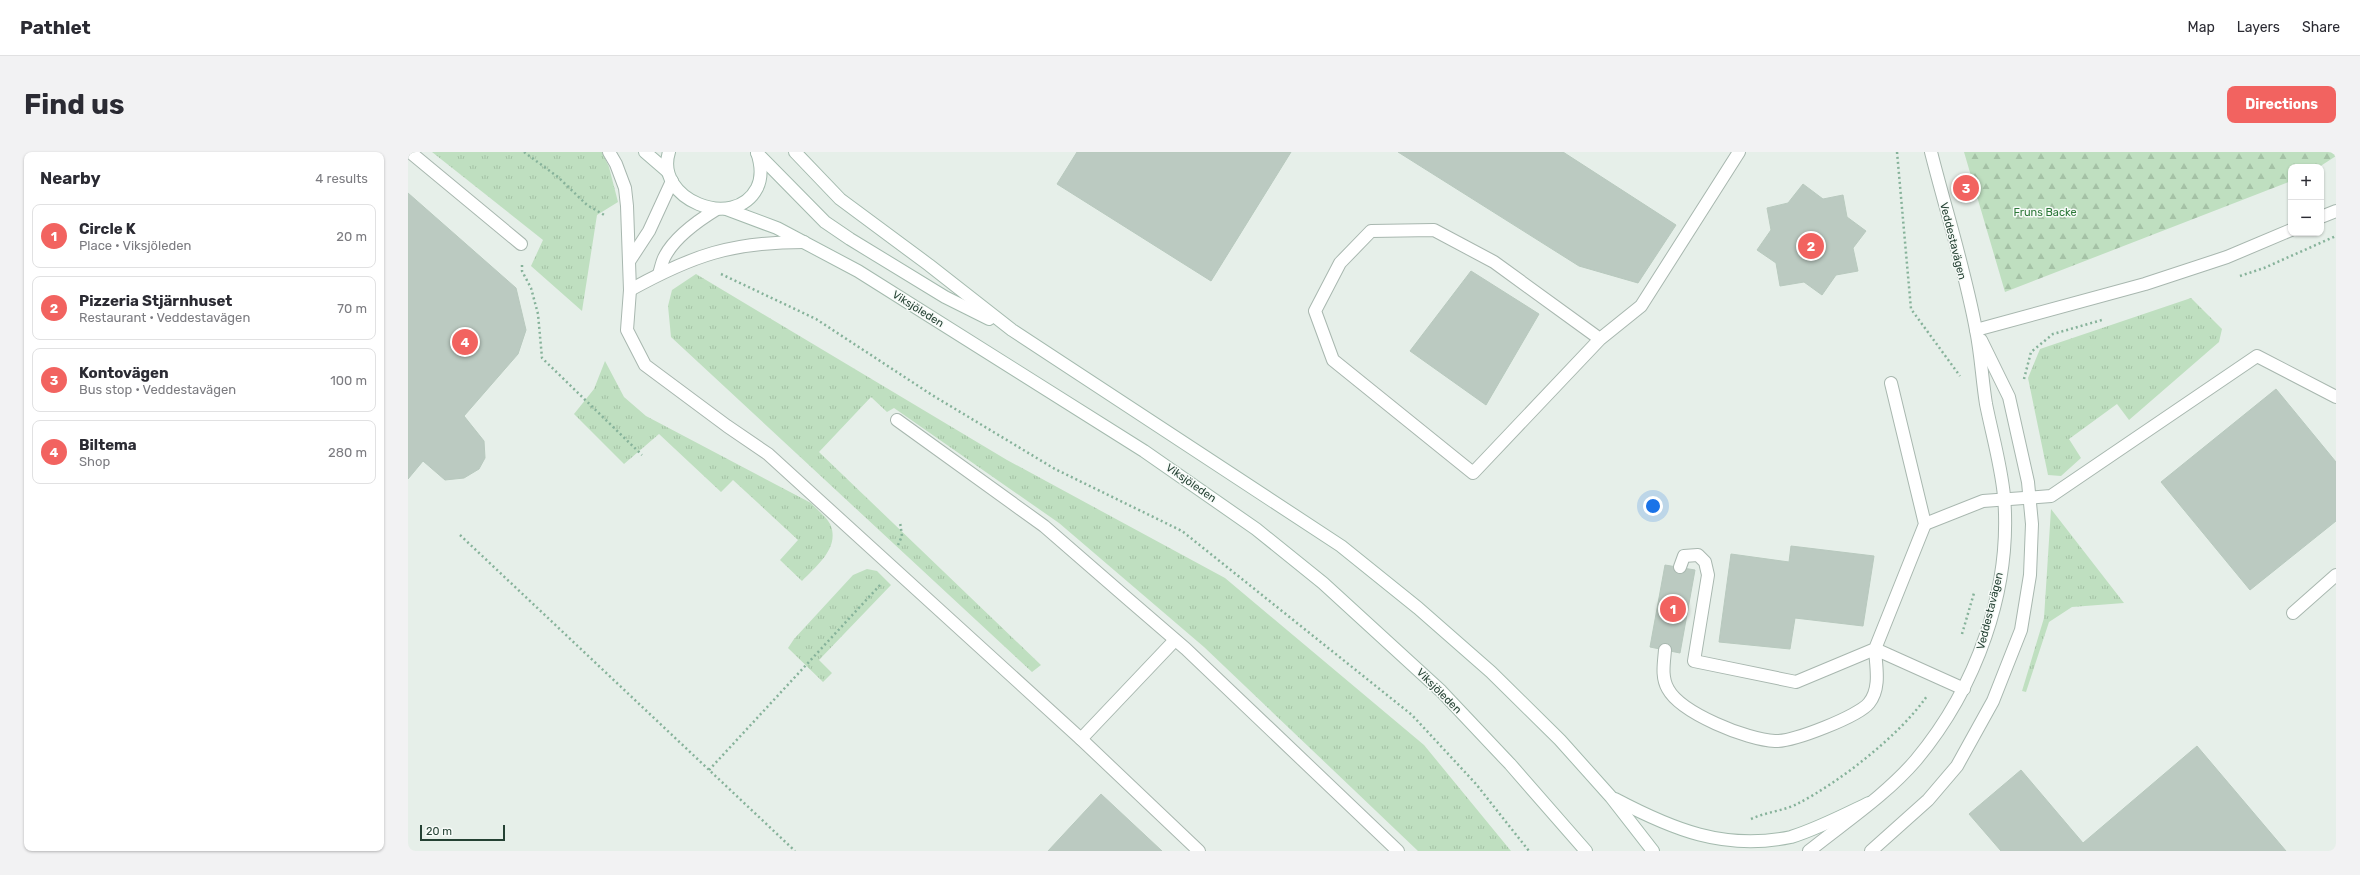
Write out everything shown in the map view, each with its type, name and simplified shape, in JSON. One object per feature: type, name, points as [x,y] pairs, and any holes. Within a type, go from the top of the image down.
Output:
[{"type":"main road","points":[[410,152],[521,244]]},
{"type":"main road","points":[[609,152],[616,164],[625,188],[630,260],[630,290],[627,330],[645,364],[768,454],[1081,739],[1199,851]]},
{"type":"main road","points":[[645,152],[669,176]]},
{"type":"main road","points":[[630,260],[649,231],[669,176],[669,152]]},
{"type":"main road","points":[[757,152],[825,222],[850,240],[945,297],[1012,330]]},
{"type":"main road","points":[[659,274],[665,256],[673,245],[696,224],[721,209],[745,202],[754,192],[761,173],[757,152]]},
{"type":"main road","points":[[795,152],[840,199],[929,265],[1012,330],[1341,546],[1418,608],[1491,672],[1560,740],[1611,797],[1653,851]]},
{"type":"main road","points":[[1600,339],[1494,262],[1434,230],[1371,230],[1340,263],[1315,311],[1333,360],[1473,473],[1600,339],[1641,306],[1739,152]]},
{"type":"main road","name":"Veddestavägen","points":[[1809,851],[1869,803],[1915,760],[1942,726],[1964,689],[1986,635],[1999,581],[2005,528],[2004,498],[1986,402],[1976,330],[1931,152]]},
{"type":"main road","name":"Viksjöleden","points":[[669,176],[677,189],[691,200],[776,228],[858,271],[1144,451],[1256,529],[1324,583],[1441,691],[1510,764],[1586,851]]},
{"type":"main road","points":[[2324,216],[2336,210]]},
{"type":"main road","points":[[1976,330],[2144,284],[2227,258],[2288,231]]},
{"type":"main road","points":[[630,290],[659,274],[695,258],[732,247],[766,242],[804,242]]},
{"type":"main road","name":"Veddestavägen","points":[[1871,851],[1928,800],[1957,766],[1993,701],[2021,630],[2030,575],[2032,524],[2028,482],[2009,397],[1976,330]]},
{"type":"main road","points":[[1925,524],[1983,501],[2004,498],[2051,496],[2257,356],[2336,397]]},
{"type":"main road","points":[[1665,650],[1663,675],[1668,689],[1690,711],[1736,732],[1775,741],[1807,735],[1841,720],[1869,704],[1877,688],[1876,649],[1925,524],[1891,383]]},
{"type":"main road","points":[[897,420],[1044,526],[1175,640],[1398,851]]},
{"type":"main road","points":[[1680,568],[1684,556],[1698,555],[1705,562],[1708,575],[1694,661],[1796,682],[1876,649],[1964,689]]},
{"type":"main road","points":[[2293,613],[2336,575]]},
{"type":"main road","points":[[1081,739],[1175,640]]},
{"type":"main road","points":[[1611,797],[1677,830],[1735,844],[1760,843],[1791,836],[1869,803]]},
{"type":"path","points":[[524,152],[558,177],[587,205],[609,217]]},
{"type":"path","points":[[1897,152],[1911,309],[1962,382]]},
{"type":"path","points":[[2236,278],[2264,268],[2336,236]]},
{"type":"path","points":[[521,244],[522,271],[531,288],[538,314],[542,358],[642,455]]},
{"type":"path","points":[[716,271],[816,319],[932,395],[1055,469],[1182,530],[1412,715],[1476,784],[1529,851]]},
{"type":"path","points":[[2024,382],[2031,352],[2053,334],[2105,319]]},
{"type":"path","points":[[709,770],[882,582],[902,536],[900,522]]},
{"type":"path","points":[[460,534],[795,851]]},
{"type":"path","points":[[1962,635],[1974,592]]},
{"type":"path","points":[[1747,822],[1756,817],[1785,810],[1828,785],[1899,729],[1918,710]]},
{"type":"green space","points":[[432,152],[602,152],[609,167],[618,202],[597,215],[582,311],[531,266],[543,240]]},
{"type":"green space","name":"Fruns Backe","points":[[1964,152],[2336,152],[2336,156],[2324,164],[2288,164],[2288,182],[2005,292]]},
{"type":"green space","points":[[696,274],[1007,460],[1225,578],[1424,745],[1511,851],[1418,851],[1204,647],[1059,523],[894,408],[887,412],[871,397],[819,452],[1041,665],[1032,672],[671,337],[668,306],[672,290]]},
{"type":"green space","points":[[2191,298],[2222,329],[2219,342],[2129,420],[2117,404],[2069,439],[2081,458],[2061,476],[2048,475],[2028,378],[2040,349]]},
{"type":"green space","points":[[605,361],[624,397],[646,416],[811,503],[825,517],[831,526],[833,534],[832,542],[825,556],[802,581],[780,560],[798,540],[733,480],[721,492],[659,434],[624,464],[574,414],[594,389]]},
{"type":"green space","points":[[2051,509],[2124,603],[2072,607],[2049,622],[2026,692],[2022,691],[2044,618]]},
{"type":"green space","points":[[867,569],[877,571],[891,585],[819,660],[832,673],[823,682],[788,648],[794,639],[853,575]]},
{"type":"building","points":[[1077,152],[1291,152],[1211,281],[1057,184]]},
{"type":"building","points":[[1398,152],[1563,152],[1676,225],[1638,283],[1579,266]]},
{"type":"building","points":[[1803,184],[1823,199],[1843,195],[1847,217],[1866,231],[1853,248],[1858,271],[1836,275],[1822,295],[1804,282],[1780,286],[1776,263],[1757,250],[1771,230],[1767,208],[1788,203]]},
{"type":"building","points":[[408,193],[516,288],[526,330],[518,354],[464,416],[484,441],[485,458],[479,469],[464,478],[445,480],[423,461],[408,479]]},
{"type":"building","points":[[1471,271],[1539,314],[1486,405],[1410,351]]},
{"type":"building","points":[[2276,389],[2336,462],[2336,521],[2250,590],[2161,482]]},
{"type":"building","points":[[1791,546],[1874,556],[1863,626],[1795,618],[1790,649],[1719,642],[1731,554],[1789,562]]},
{"type":"building","points":[[1665,565],[1695,570],[1680,653],[1650,647]]},
{"type":"building","points":[[2197,746],[2286,851],[2001,851],[1969,814],[2021,770],[2083,843]]},
{"type":"building","points":[[1101,794],[1162,851],[1048,851]]},
{"type":"place","name":"Kontovägen","points":[[1966,188]]},
{"type":"place","name":"Pizzeria Stjärnhuset","points":[[1811,246]]},
{"type":"place","name":"Biltema","points":[[465,342]]},
{"type":"place","name":"Circle K","points":[[1673,609]]}]
